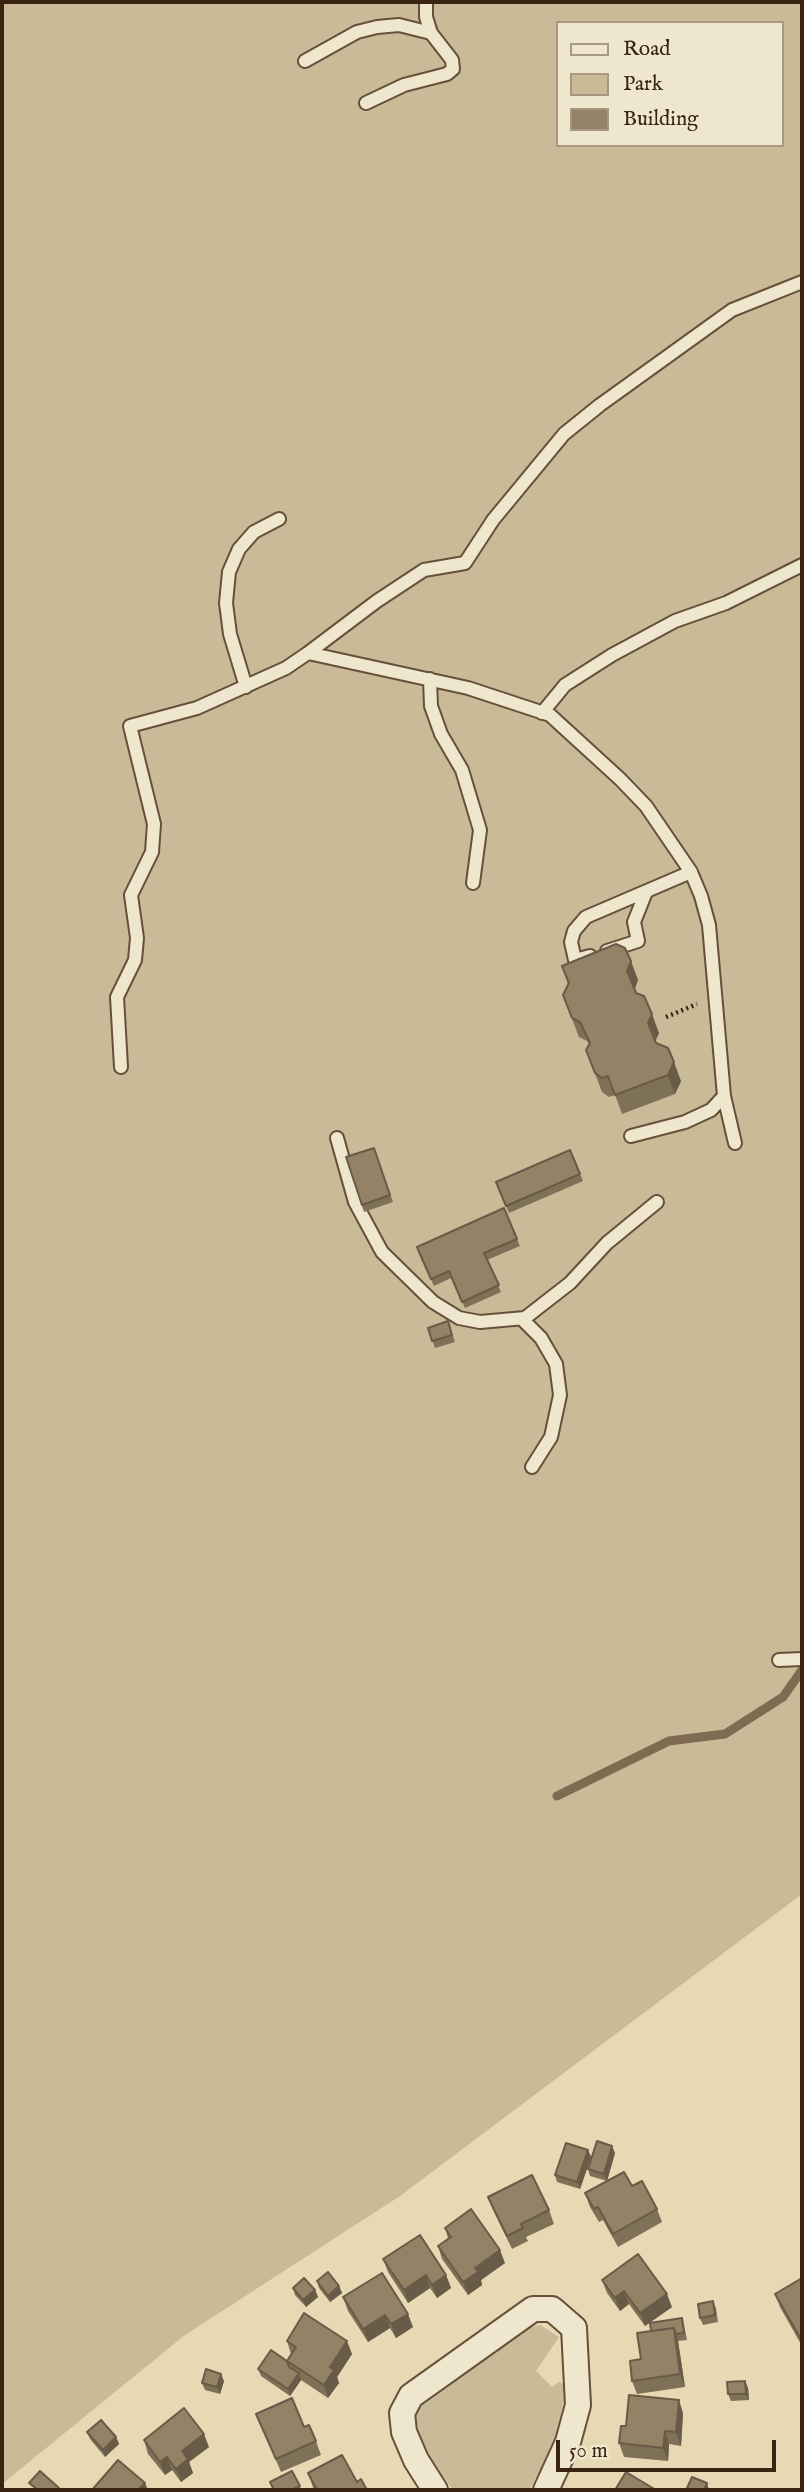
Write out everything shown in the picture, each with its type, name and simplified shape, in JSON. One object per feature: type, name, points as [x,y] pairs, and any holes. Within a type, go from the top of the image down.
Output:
[{"type":"street","points":[[435,2490],[416,2460],[404,2432],[402,2413],[411,2396],[533,2309],[552,2309],[574,2328],[578,2405],[568,2442],[546,2490]]},
{"type":"lane","points":[[366,103],[404,85],[447,74],[453,69],[452,60],[432,33],[426,17],[426,2]]},
{"type":"lane","points":[[304,61],[357,32],[377,27],[399,25],[432,33]]},
{"type":"lane","points":[[121,1066],[117,997],[135,960],[137,938],[131,895],[152,852],[153,824],[130,726],[197,708],[286,668],[424,570],[465,563],[492,520],[564,434],[732,310],[802,282]]},
{"type":"lane","points":[[246,687],[230,634],[226,603],[229,572],[239,550],[254,532],[279,519]]},
{"type":"lane","points":[[542,713],[565,685],[612,655],[675,621],[726,603],[802,565]]},
{"type":"lane","points":[[308,653],[430,679],[550,715],[646,806],[691,872],[709,925],[724,1096],[735,1143]]},
{"type":"lane","points":[[430,679],[431,706],[441,734],[462,770],[480,830],[473,883]]},
{"type":"lane","points":[[646,892],[634,922],[638,941],[575,960],[571,942],[574,931],[586,917],[691,872]]},
{"type":"lane","points":[[631,1136],[685,1122],[711,1110],[724,1096]]},
{"type":"lane","points":[[337,1138],[347,1182],[370,1235],[382,1252],[433,1302],[459,1318],[480,1322],[522,1319],[570,1283],[607,1243],[657,1202]]},
{"type":"lane","points":[[522,1319],[541,1338],[556,1364],[560,1395],[551,1437],[532,1467]]},
{"type":"lane","points":[[779,1660],[800,1659]]},
{"type":"path","points":[[666,1017],[715,996]]},
{"type":"green space","points":[[2,2],[802,2],[802,1894],[400,2196],[185,2335],[2,2484]]},
{"type":"green space","points":[[540,2325],[559,2337],[536,2371],[552,2387],[559,2382],[564,2384],[564,2400],[552,2448],[529,2490],[453,2490],[421,2445],[414,2418],[418,2409],[530,2327]]},
{"type":"building","points":[[616,944],[625,948],[631,961],[627,971],[636,993],[644,996],[652,1014],[648,1023],[656,1043],[668,1048],[674,1062],[668,1075],[615,1095],[608,1076],[602,1078],[595,1073],[586,1050],[590,1043],[580,1022],[572,1018],[563,995],[569,983],[562,966]]},
{"type":"building","points":[[374,1148],[390,1195],[362,1205],[346,1157]]},
{"type":"building","points":[[570,1150],[580,1174],[506,1206],[496,1182]]},
{"type":"building","points":[[504,1208],[517,1239],[484,1253],[499,1285],[462,1302],[449,1271],[431,1279],[417,1247]]},
{"type":"building","points":[[448,1321],[452,1335],[432,1341],[428,1328]]},
{"type":"building","points":[[597,2141],[612,2146],[604,2174],[588,2169]]},
{"type":"building","points":[[566,2143],[588,2150],[577,2182],[555,2175]]},
{"type":"building","points":[[624,2172],[632,2186],[642,2181],[657,2209],[613,2234],[598,2207],[594,2209],[585,2193]]},
{"type":"building","points":[[532,2175],[549,2210],[521,2224],[523,2228],[507,2236],[488,2197]]},
{"type":"building","points":[[471,2209],[500,2250],[475,2268],[478,2272],[463,2282],[438,2246],[451,2237],[445,2228]]},
{"type":"building","points":[[420,2235],[446,2275],[432,2285],[426,2275],[404,2290],[383,2259]]},
{"type":"building","points":[[638,2254],[667,2294],[640,2313],[624,2291],[615,2298],[602,2280]]},
{"type":"building","points":[[328,2272],[339,2286],[328,2296],[317,2281]]},
{"type":"building","points":[[382,2273],[408,2314],[391,2324],[385,2315],[363,2329],[343,2297]]},
{"type":"building","points":[[304,2278],[315,2290],[303,2300],[293,2288]]},
{"type":"building","points":[[802,2278],[802,2341],[775,2294]]},
{"type":"building","points":[[713,2301],[715,2315],[700,2318],[698,2304]]},
{"type":"building","points":[[304,2313],[347,2341],[330,2367],[334,2370],[324,2385],[287,2361],[296,2347],[287,2341]]},
{"type":"building","points":[[682,2318],[684,2333],[676,2334],[674,2328],[651,2331],[650,2323]]},
{"type":"building","points":[[674,2328],[680,2374],[632,2381],[630,2361],[641,2359],[637,2333]]},
{"type":"building","points":[[271,2350],[299,2373],[288,2389],[258,2369]]},
{"type":"building","points":[[206,2369],[221,2374],[217,2387],[202,2383]]},
{"type":"building","points":[[745,2381],[746,2394],[728,2394],[727,2382]]},
{"type":"building","points":[[629,2395],[679,2400],[676,2432],[665,2431],[663,2448],[619,2443],[621,2426],[626,2426]]},
{"type":"building","points":[[292,2398],[304,2427],[309,2425],[316,2441],[276,2459],[256,2414]]},
{"type":"building","points":[[184,2408],[204,2434],[182,2451],[188,2459],[176,2469],[167,2457],[160,2462],[144,2440]]},
{"type":"building","points":[[101,2420],[116,2437],[103,2450],[87,2432]]},
{"type":"building","points":[[342,2455],[357,2482],[361,2479],[367,2490],[317,2490],[308,2473]]},
{"type":"building","points":[[118,2460],[145,2483],[138,2490],[92,2490]]},
{"type":"building","points":[[40,2471],[59,2488],[57,2490],[38,2490],[29,2483]]},
{"type":"building","points":[[292,2471],[300,2486],[291,2490],[274,2490],[270,2482]]},
{"type":"building","points":[[626,2472],[656,2490],[615,2490]]},
{"type":"building","points":[[692,2477],[707,2483],[704,2490],[687,2488]]},
{"type":"waterway","points":[[557,1796],[669,1741],[725,1734],[783,1697],[802,1670]]}]
